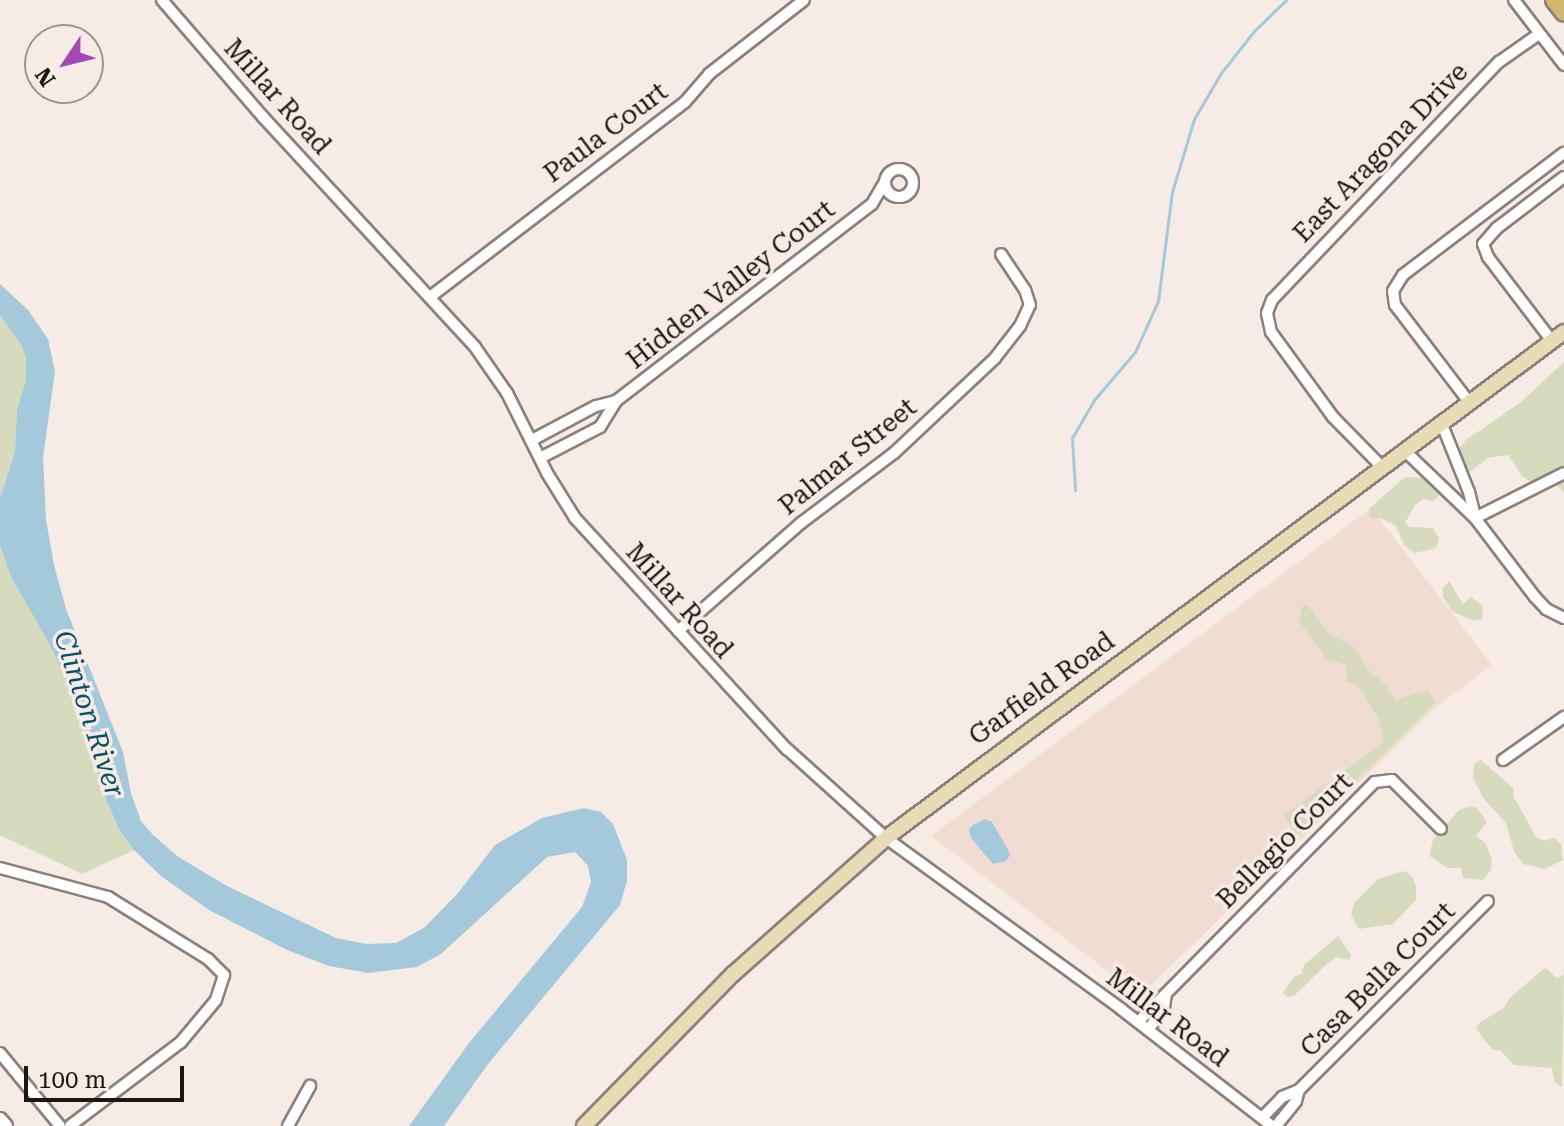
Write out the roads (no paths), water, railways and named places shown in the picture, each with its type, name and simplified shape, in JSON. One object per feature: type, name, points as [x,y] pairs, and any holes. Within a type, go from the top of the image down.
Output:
[{"type":"main road","points":[[1554,0],[1564,13]]},
{"type":"main road","name":"Garfield Road","points":[[584,1126],[733,974],[886,838],[1558,337]]},
{"type":"street","name":"Millar Road","points":[[162,0],[263,117],[430,297],[492,369],[575,518],[787,749],[886,838],[1138,1022],[1274,1126]]},
{"type":"street","name":"Paula Court","points":[[430,297],[685,102],[709,74],[804,0]]},
{"type":"street","points":[[1514,0],[1564,65]]},
{"type":"street","name":"East Aragona Drive","points":[[1382,467],[1333,417],[1271,332],[1267,313],[1272,300],[1282,288],[1499,62],[1539,34]]},
{"type":"street","points":[[1469,402],[1395,305],[1393,291],[1403,275],[1564,153]]},
{"type":"street","points":[[895,169],[904,170],[911,176],[909,193],[896,197],[888,192],[884,183],[887,174],[895,169]]},
{"type":"street","points":[[1558,337],[1488,257],[1483,244],[1497,228],[1564,177]]},
{"type":"street","name":"Hidden Valley Court","points":[[872,204],[884,183]]},
{"type":"street","name":"Hidden Valley Court","points":[[540,458],[600,427],[616,401],[872,204],[896,197]]},
{"type":"street","name":"Palmar Street","points":[[678,631],[801,523],[917,434],[995,358],[1020,326],[1030,305],[1025,290],[1001,254]]},
{"type":"street","name":"Hidden Valley Court","points":[[532,440],[596,406],[616,401]]},
{"type":"street","points":[[1441,422],[1469,492],[1475,518]]},
{"type":"street","points":[[565,423],[574,441]]},
{"type":"street","points":[[1404,450],[1475,518],[1546,609],[1564,618]]},
{"type":"street","points":[[1475,518],[1564,473]]},
{"type":"street","points":[[1503,760],[1564,717]]},
{"type":"street","name":"Bellagio Court","points":[[1138,1022],[1152,1004],[1166,994],[1375,782],[1392,780],[1441,829]]},
{"type":"street","points":[[0,868],[108,897],[208,959],[224,975],[216,1000],[181,1042],[70,1126]]},
{"type":"street","name":"Casa Bella Court","points":[[1262,1118],[1282,1097],[1299,1090],[1488,901]]},
{"type":"street","name":"Bellagio Court","points":[[1148,1030],[1164,1008],[1166,994]]},
{"type":"street","points":[[0,1053],[60,1126]]},
{"type":"street","points":[[288,1126],[310,1086]]},
{"type":"street","name":"Casa Bella Court","points":[[1274,1126],[1296,1101],[1299,1090]]},
{"type":"street","points":[[0,1119],[6,1126]]},
{"type":"water","name":"Clinton River","points":[[0,284],[28,310],[48,339],[55,371],[43,458],[46,520],[54,565],[66,609],[123,752],[131,793],[141,821],[153,835],[177,856],[227,886],[336,938],[367,944],[396,943],[424,928],[458,893],[495,845],[542,818],[584,808],[601,812],[613,824],[627,860],[627,881],[620,905],[488,1064],[444,1126],[409,1126],[469,1043],[582,907],[591,882],[588,866],[575,852],[547,857],[441,954],[417,967],[368,973],[329,966],[287,950],[209,910],[161,876],[134,850],[120,831],[107,802],[75,701],[51,647],[11,577],[0,546],[0,498],[15,452],[17,409],[26,380],[26,358],[21,344],[0,315]]},
{"type":"water","points":[[985,819],[992,822],[1007,848],[1010,855],[1006,861],[993,864],[971,838],[969,830]]},
{"type":"waterway","points":[[1075,490],[1072,438],[1094,400],[1135,352],[1158,301],[1172,192],[1194,119],[1221,73],[1254,31],[1286,0]]}]
